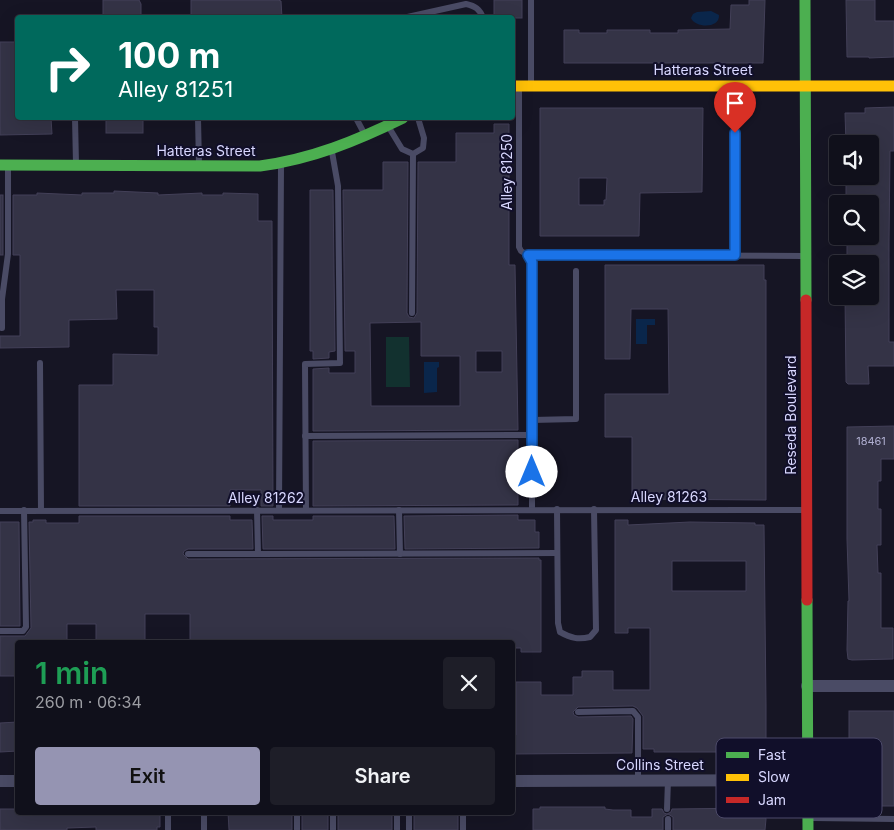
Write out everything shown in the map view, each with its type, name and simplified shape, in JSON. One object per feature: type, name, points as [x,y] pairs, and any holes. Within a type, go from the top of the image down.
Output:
[{"type":"main road","name":"Reseda Boulevard","points":[[805,0],[807,738]]},
{"type":"main road","name":"Hatteras Street","points":[[516,85],[894,86]]},
{"type":"main road","name":"Hatteras Street","points":[[4,165],[260,166],[281,164],[299,161],[332,151],[398,120]]},
{"type":"main road","name":"Reseda Boulevard","points":[[808,818],[808,830]]},
{"type":"street","points":[[807,686],[894,686]]},
{"type":"street","name":"Collins Street","points":[[515,781],[716,780]]},
{"type":"street","points":[[0,781],[15,781]]},
{"type":"lane","points":[[531,0],[531,85]]},
{"type":"lane","points":[[416,15],[466,4],[474,6],[480,10],[482,15]]},
{"type":"lane","name":"Alley 81250","points":[[516,85],[519,247],[521,251],[528,255],[532,262],[532,509]]},
{"type":"lane","points":[[735,115],[735,255]]},
{"type":"lane","points":[[75,120],[76,165]]},
{"type":"lane","points":[[198,120],[199,166]]},
{"type":"lane","points":[[357,120],[366,136]]},
{"type":"lane","points":[[413,154],[424,148],[424,138],[419,120]]},
{"type":"lane","points":[[387,125],[402,149],[413,154]]},
{"type":"lane","points":[[306,510],[305,364],[340,363],[338,191],[332,151]]},
{"type":"lane","points":[[412,313],[413,154]]},
{"type":"lane","points":[[279,510],[281,164]]},
{"type":"lane","points":[[2,328],[2,299],[8,254],[4,165]]},
{"type":"lane","points":[[528,255],[805,256]]},
{"type":"lane","points":[[532,420],[576,419],[576,271]]},
{"type":"lane","points":[[40,363],[41,510]]},
{"type":"lane","points":[[306,436],[532,435]]},
{"type":"lane","name":"Alley 81262","points":[[0,511],[532,509]]},
{"type":"lane","name":"Alley 81263","points":[[532,509],[806,510]]},
{"type":"lane","points":[[557,509],[557,612],[560,632],[569,638],[580,640],[590,637],[596,630],[594,509]]},
{"type":"lane","points":[[0,631],[23,631],[26,627],[24,510]]},
{"type":"lane","points":[[257,510],[258,554]]},
{"type":"lane","points":[[399,510],[400,554]]},
{"type":"lane","points":[[188,554],[557,553]]},
{"type":"lane","points":[[578,712],[633,710],[636,713],[638,717],[638,780]]},
{"type":"lane","points":[[667,809],[668,780]]},
{"type":"lane","points":[[168,815],[168,830]]},
{"type":"lane","points":[[204,815],[204,830]]},
{"type":"lane","points":[[297,815],[297,830]]},
{"type":"lane","points":[[333,815],[333,830]]},
{"type":"lane","points":[[397,815],[397,830]]},
{"type":"lane","points":[[409,815],[409,830]]},
{"type":"lane","points":[[463,815],[463,830]]},
{"type":"lane","points":[[808,818],[894,818]]},
{"type":"lane","points":[[668,819],[668,830]]},
{"type":"green space","points":[[386,337],[409,337],[410,387],[386,387]]},
{"type":"water","points":[[711,11],[719,15],[718,20],[716,23],[707,26],[697,24],[691,18],[697,12]]},
{"type":"water","points":[[636,319],[655,319],[655,325],[647,325],[647,344],[636,344]]},
{"type":"water","points":[[424,362],[439,362],[439,367],[437,368],[437,392],[424,393]]},
{"type":"building","points":[[103,0],[139,0],[141,4],[141,15],[103,15]]},
{"type":"building","points":[[191,0],[281,1],[282,15],[191,15]]},
{"type":"building","points":[[494,0],[522,0],[522,18],[515,18],[515,15],[494,15]]},
{"type":"building","points":[[749,0],[765,0],[763,63],[564,63],[564,30],[579,30],[579,33],[607,33],[607,30],[650,30],[650,33],[678,33],[678,30],[730,29],[731,5],[749,5]]},
{"type":"building","points":[[846,0],[875,0],[875,21],[894,21],[894,57],[847,57]]},
{"type":"building","points":[[0,42],[15,42],[15,120],[51,120],[52,134],[0,135]]},
{"type":"building","points":[[894,107],[894,151],[890,151],[889,342],[894,342],[894,366],[868,366],[869,384],[848,384],[846,382],[845,305],[879,305],[879,255],[847,255],[847,245],[879,245],[879,195],[846,195],[846,185],[879,185],[879,135],[846,135],[845,113],[865,113],[865,108]]},
{"type":"building","points":[[540,108],[703,108],[702,192],[640,193],[639,236],[540,236]],"holes":[[[579,178],[607,178],[604,205],[579,205]]]},
{"type":"building","points":[[106,120],[143,120],[143,133],[106,133]]},
{"type":"building","points":[[494,124],[509,124],[509,265],[515,265],[518,430],[313,431],[313,369],[329,368],[329,373],[355,373],[355,351],[345,351],[343,190],[383,190],[383,162],[408,162],[407,313],[409,317],[414,318],[417,313],[418,162],[456,162],[456,133],[494,133]],"holes":[[[421,322],[421,356],[460,356],[460,406],[371,406],[370,323]],[[476,351],[502,351],[502,372],[476,372]]]},
{"type":"building","points":[[310,190],[333,190],[335,351],[329,352],[329,358],[313,359],[313,351],[310,351]]},
{"type":"building","points":[[114,191],[158,193],[158,195],[202,193],[202,195],[223,195],[223,193],[258,194],[258,221],[272,221],[273,506],[261,506],[261,490],[230,490],[230,506],[79,506],[79,385],[113,385],[113,354],[158,355],[158,327],[154,327],[154,290],[116,290],[117,319],[69,320],[69,347],[0,348],[0,336],[20,336],[20,255],[13,255],[13,195],[37,195],[37,193],[82,195],[82,193],[114,193]]},
{"type":"building","points":[[0,195],[3,195],[3,255],[0,255]]},
{"type":"building","points":[[605,265],[764,265],[764,280],[766,280],[766,500],[632,499],[632,437],[605,437],[605,394],[669,394],[668,309],[631,309],[630,359],[605,359]]},
{"type":"building","points":[[894,426],[894,459],[881,459],[881,481],[878,481],[878,509],[881,509],[881,545],[877,545],[878,573],[881,573],[881,628],[893,628],[893,659],[852,660],[848,659],[847,650],[849,601],[847,427]]},
{"type":"building","points":[[518,440],[518,505],[313,506],[313,441]]},
{"type":"building","points":[[518,515],[518,520],[535,520],[535,532],[539,532],[539,548],[405,549],[404,516]]},
{"type":"building","points":[[79,516],[230,516],[230,520],[252,520],[253,549],[188,549],[183,554],[188,559],[539,558],[541,560],[541,652],[521,652],[521,648],[515,648],[515,640],[190,640],[190,614],[145,614],[145,640],[96,640],[96,624],[67,624],[67,640],[15,640],[15,676],[0,676],[0,636],[25,636],[31,628],[29,522],[33,522],[33,520],[46,520],[46,523],[79,523]]},
{"type":"building","points":[[262,516],[273,516],[273,520],[313,520],[313,516],[394,516],[395,549],[263,549]]},
{"type":"building","points":[[615,520],[628,520],[628,525],[690,522],[755,523],[755,525],[764,525],[766,738],[716,738],[716,752],[654,752],[654,749],[643,749],[643,716],[637,708],[633,706],[578,707],[573,712],[578,717],[631,716],[633,719],[632,753],[515,754],[516,682],[541,682],[541,695],[573,695],[573,677],[582,677],[582,671],[613,671],[613,690],[650,690],[650,628],[628,628],[628,633],[615,633]],"holes":[[[672,561],[746,561],[746,591],[672,591]]]},
{"type":"building","points":[[0,522],[19,522],[20,626],[0,626]]},
{"type":"building","points":[[849,711],[894,711],[894,806],[882,806],[882,738],[849,738]]},
{"type":"building","points":[[15,722],[15,751],[0,752],[0,723]]},
{"type":"building","points":[[540,807],[605,807],[605,809],[613,810],[631,810],[631,817],[652,817],[652,809],[662,809],[667,814],[672,809],[716,808],[716,818],[766,819],[765,830],[673,830],[673,817],[668,814],[663,817],[663,830],[533,830],[533,809],[540,809]]},
{"type":"building","points":[[0,809],[15,809],[15,815],[160,815],[160,827],[157,827],[157,830],[96,830],[96,827],[67,828],[67,830],[0,830]]},
{"type":"building","points":[[228,815],[292,815],[292,830],[229,830]]},
{"type":"building","points":[[302,815],[328,815],[328,830],[302,830]]},
{"type":"building","points":[[338,815],[392,815],[392,830],[338,830]]},
{"type":"building","points":[[414,815],[458,815],[458,830],[414,830]]},
{"type":"traffic: fast","points":[[805,0],[806,300]]},
{"type":"traffic: fast","points":[[0,165],[260,166],[316,154],[399,120]]},
{"type":"traffic: fast","points":[[807,600],[808,738]]},
{"type":"traffic: fast","points":[[808,818],[808,830]]},
{"type":"traffic: slow","points":[[515,86],[894,86]]},
{"type":"traffic: jam","points":[[806,300],[807,600]]},
{"type":"route","points":[[532,472],[532,262],[528,255],[735,255],[735,133]]}]
